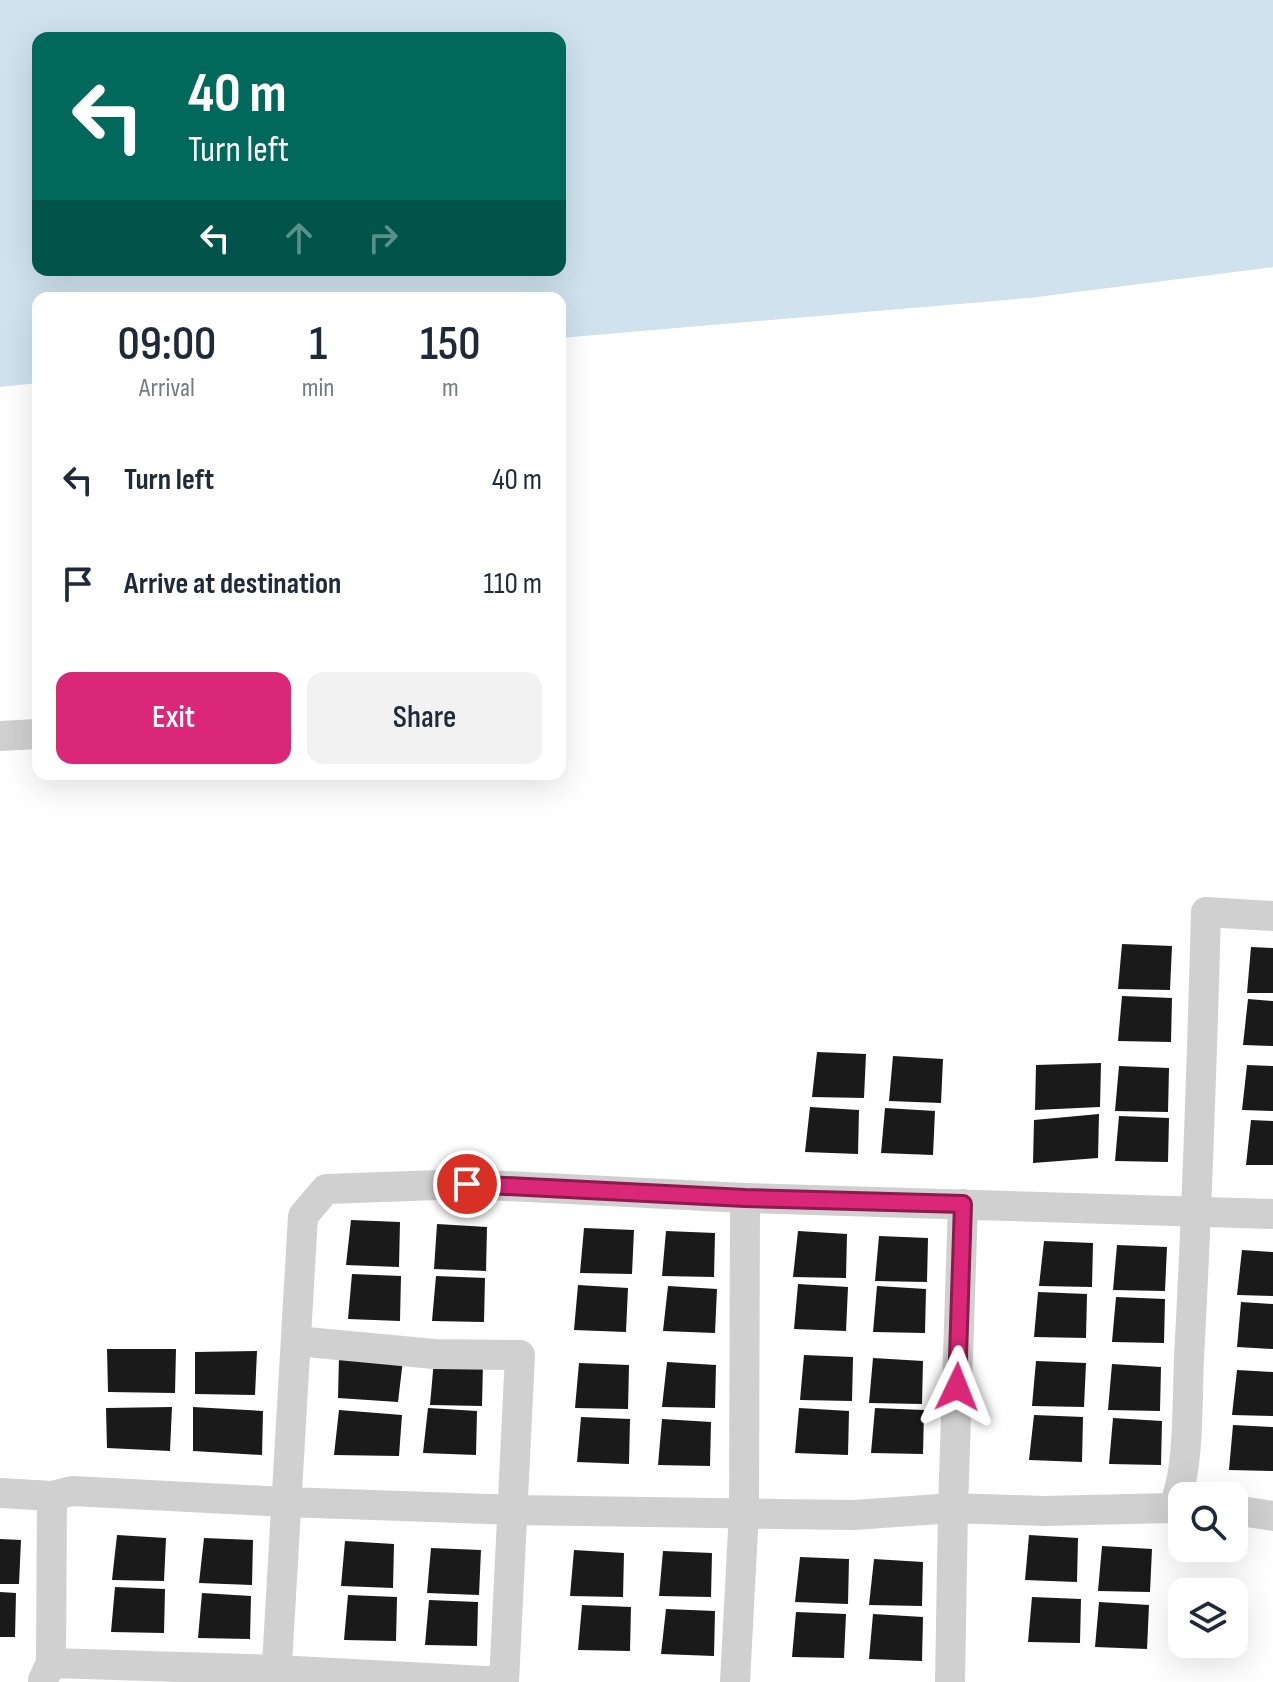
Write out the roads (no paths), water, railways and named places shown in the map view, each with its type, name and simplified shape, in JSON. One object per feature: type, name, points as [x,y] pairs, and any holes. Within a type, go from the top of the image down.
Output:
[{"type":"street","points":[[0,736],[32,734]]},
{"type":"street","points":[[1181,1482],[1197,1213],[1206,912],[1273,916]]},
{"type":"street","points":[[277,1676],[303,1216],[326,1189],[467,1184],[745,1198],[1273,1214]]},
{"type":"street","points":[[735,1682],[744,1511],[745,1198]]},
{"type":"street","points":[[950,1682],[963,1204]]},
{"type":"street","points":[[52,1496],[47,1672],[504,1682],[520,1355],[434,1354],[296,1341]]},
{"type":"street","points":[[0,1493],[52,1496],[72,1491],[514,1510],[854,1515],[953,1508],[1168,1508]]},
{"type":"street","points":[[1248,1512],[1273,1516]]},
{"type":"water","points":[[0,0],[1273,0],[1273,267],[1029,298],[566,337],[566,292],[32,292],[32,384],[0,387]]}]
